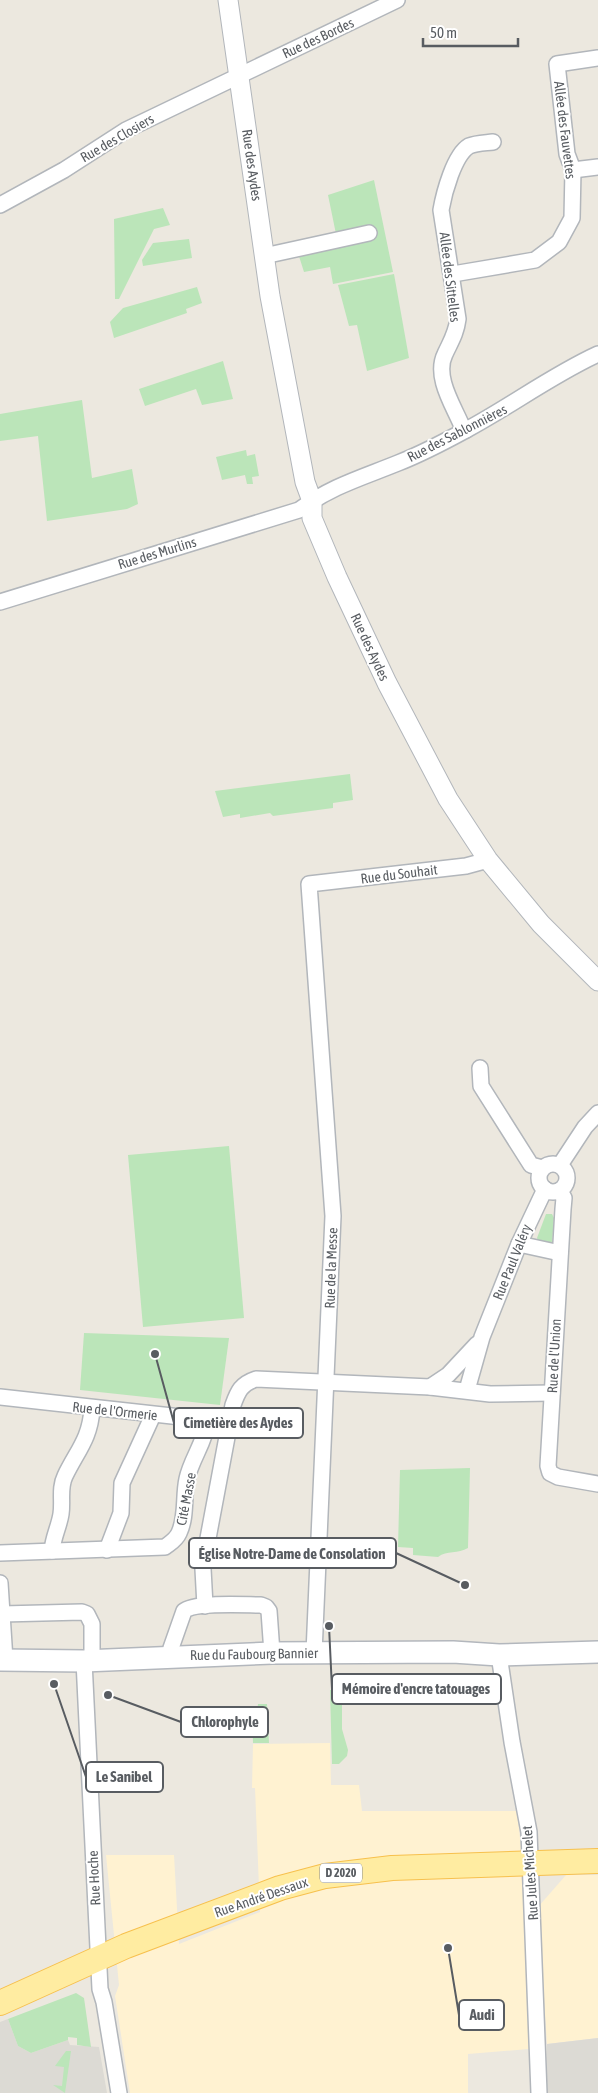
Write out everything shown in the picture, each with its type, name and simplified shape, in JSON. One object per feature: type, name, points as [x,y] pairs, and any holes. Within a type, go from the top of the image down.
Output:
[{"type":"main road","name":"Rue du Faubourg Bannier","points":[[3,1660],[88,1661],[272,1653],[453,1652],[500,1655],[598,1652]]},
{"type":"main road","name":"Rue André Dessaux","points":[[0,2003],[126,1946],[280,1888],[325,1876],[392,1868],[598,1862]]},
{"type":"street","name":"Rue des Aydes","points":[[228,0],[264,256],[305,482],[312,501],[312,518],[337,578],[387,683],[448,799],[488,860],[541,924],[598,981]]},
{"type":"street","name":"Rue des Bordes","points":[[238,75],[397,0]]},
{"type":"street","name":"Allée des Fauvettes","points":[[453,274],[535,260],[559,242],[572,218],[573,170],[568,154],[557,64],[598,58]]},
{"type":"street","name":"Rue des Closiers","points":[[0,205],[64,170],[126,130],[238,75]]},
{"type":"street","name":"Allée des Sittelles","points":[[466,430],[461,424],[442,378],[444,355],[456,333],[458,319],[453,274],[441,210],[444,195],[462,152],[471,145],[493,142]]},
{"type":"street","points":[[573,170],[598,167]]},
{"type":"street","points":[[264,256],[368,234]]},
{"type":"street","name":"Rue des Sablonnières","points":[[312,501],[335,487],[399,463],[466,430],[573,366],[598,354]]},
{"type":"street","name":"Rue des Murlins","points":[[0,602],[297,510],[312,501]]},
{"type":"street","name":"Rue du Souhait","points":[[308,884],[466,866],[488,860]]},
{"type":"street","name":"Rue de la Messe","points":[[308,884],[333,1216],[314,1653]]},
{"type":"street","points":[[480,1068],[481,1086],[531,1165],[542,1168],[552,1163],[560,1165],[568,1176],[566,1184],[560,1191],[552,1192],[545,1189],[539,1178],[542,1168]]},
{"type":"street","points":[[560,1165],[585,1127],[598,1113]]},
{"type":"street","name":"Rue Paul Valéry","points":[[467,1390],[482,1336],[519,1244],[545,1189]]},
{"type":"street","name":"Rue de l'Union","points":[[560,1191],[564,1198],[547,1457],[550,1473],[598,1484]]},
{"type":"street","points":[[519,1244],[560,1253]]},
{"type":"street","name":"Rue Paul Valéry","points":[[430,1387],[460,1364],[482,1336]]},
{"type":"street","points":[[204,1606],[204,1559],[230,1422],[237,1392],[244,1383],[256,1380],[326,1382],[430,1387],[490,1394],[552,1393]]},
{"type":"street","name":"Rue de l'Ormerie","points":[[0,1398],[230,1422]]},
{"type":"street","points":[[52,1551],[52,1538],[61,1513],[62,1484],[87,1438],[91,1427],[92,1409]]},
{"type":"street","points":[[107,1550],[121,1513],[122,1483],[153,1415]]},
{"type":"street","name":"Cité Masse","points":[[0,1553],[107,1550],[165,1546],[178,1535],[183,1520],[187,1478],[206,1436],[208,1420]]},
{"type":"street","points":[[0,1583],[3,1660]]},
{"type":"street","points":[[170,1656],[184,1611],[187,1608],[204,1606],[266,1607],[269,1611],[272,1653]]},
{"type":"street","name":"Rue Hoche","points":[[2,1614],[82,1612],[87,1614],[92,1624],[88,1661],[98,1960],[100,1989],[104,2002],[119,2093]]},
{"type":"street","name":"Rue Jules Michelet","points":[[500,1655],[512,1742],[529,1832],[532,1864],[539,2093]]},
{"type":"shaded area","points":[[330,1743],[331,1785],[359,1785],[362,1811],[517,1811],[525,1884],[529,2049],[468,2054],[468,2093],[130,2093],[115,1996],[119,1985],[106,1855],[174,1855],[179,1944],[260,1912],[255,1788],[252,1788],[253,1744]]},
{"type":"shaded area","points":[[566,1875],[598,1875],[598,2038],[547,2044],[538,1907]]},
{"type":"shaded area","points":[[8,2019],[18,2046],[31,2053],[68,2040],[70,2045],[99,2047],[107,2093],[0,2093],[0,2022]]},
{"type":"shaded area","points":[[598,2038],[598,2093],[546,2093],[547,2044]]},
{"type":"green space","points":[[374,180],[393,272],[333,284],[330,267],[304,272],[298,253],[336,234],[328,195]]},
{"type":"green space","points":[[163,208],[170,225],[154,229],[119,299],[115,299],[114,219]]},
{"type":"green space","points":[[189,239],[192,258],[143,266],[142,260],[153,243]]},
{"type":"green space","points":[[394,274],[409,358],[367,371],[357,325],[349,326],[338,285]]},
{"type":"green space","points":[[197,287],[202,303],[186,309],[187,313],[114,338],[110,322],[123,308]]},
{"type":"green space","points":[[223,361],[233,399],[202,405],[196,389],[145,406],[139,389]]},
{"type":"green space","points":[[82,400],[92,478],[132,469],[138,504],[127,509],[47,521],[38,436],[0,441],[0,414]]},
{"type":"green space","points":[[246,450],[247,456],[255,454],[259,476],[252,477],[253,484],[247,484],[245,475],[222,480],[216,457]]},
{"type":"green space","points":[[350,774],[353,800],[333,803],[333,808],[273,816],[270,813],[240,818],[240,814],[223,817],[215,791]]},
{"type":"green space","points":[[229,1146],[244,1318],[143,1327],[128,1155]]},
{"type":"green space","points":[[546,1214],[552,1214],[554,1218],[552,1244],[539,1243],[537,1238]]},
{"type":"green space","points":[[84,1333],[229,1338],[220,1405],[80,1390]]},
{"type":"green space","points":[[470,1468],[468,1548],[445,1553],[438,1557],[413,1555],[413,1548],[398,1547],[400,1470]]},
{"type":"green space","points":[[342,1689],[342,1729],[348,1750],[347,1756],[339,1764],[332,1764],[330,1690]]},
{"type":"green space","points":[[258,1704],[267,1704],[269,1743],[253,1743],[252,1712],[257,1712]]},
{"type":"green space","points":[[76,1993],[84,1998],[91,2047],[77,2045],[77,2038],[68,2037],[68,2040],[31,2053],[18,2046],[8,2019]]},
{"type":"green space","points":[[66,2051],[71,2051],[65,2093],[53,2085],[62,2086],[64,2067],[55,2066]]},
{"type":"place","name":"Cimetière des Aydes","points":[[155,1354]]},
{"type":"place","name":"Église Notre-Dame de Consolation","points":[[465,1585]]},
{"type":"place","name":"Mémoire d'encre tatouages","points":[[329,1626]]},
{"type":"place","name":"Le Sanibel","points":[[54,1684]]},
{"type":"place","name":"Chlorophyle","points":[[108,1695]]},
{"type":"place","name":"Audi","points":[[448,1948]]}]
